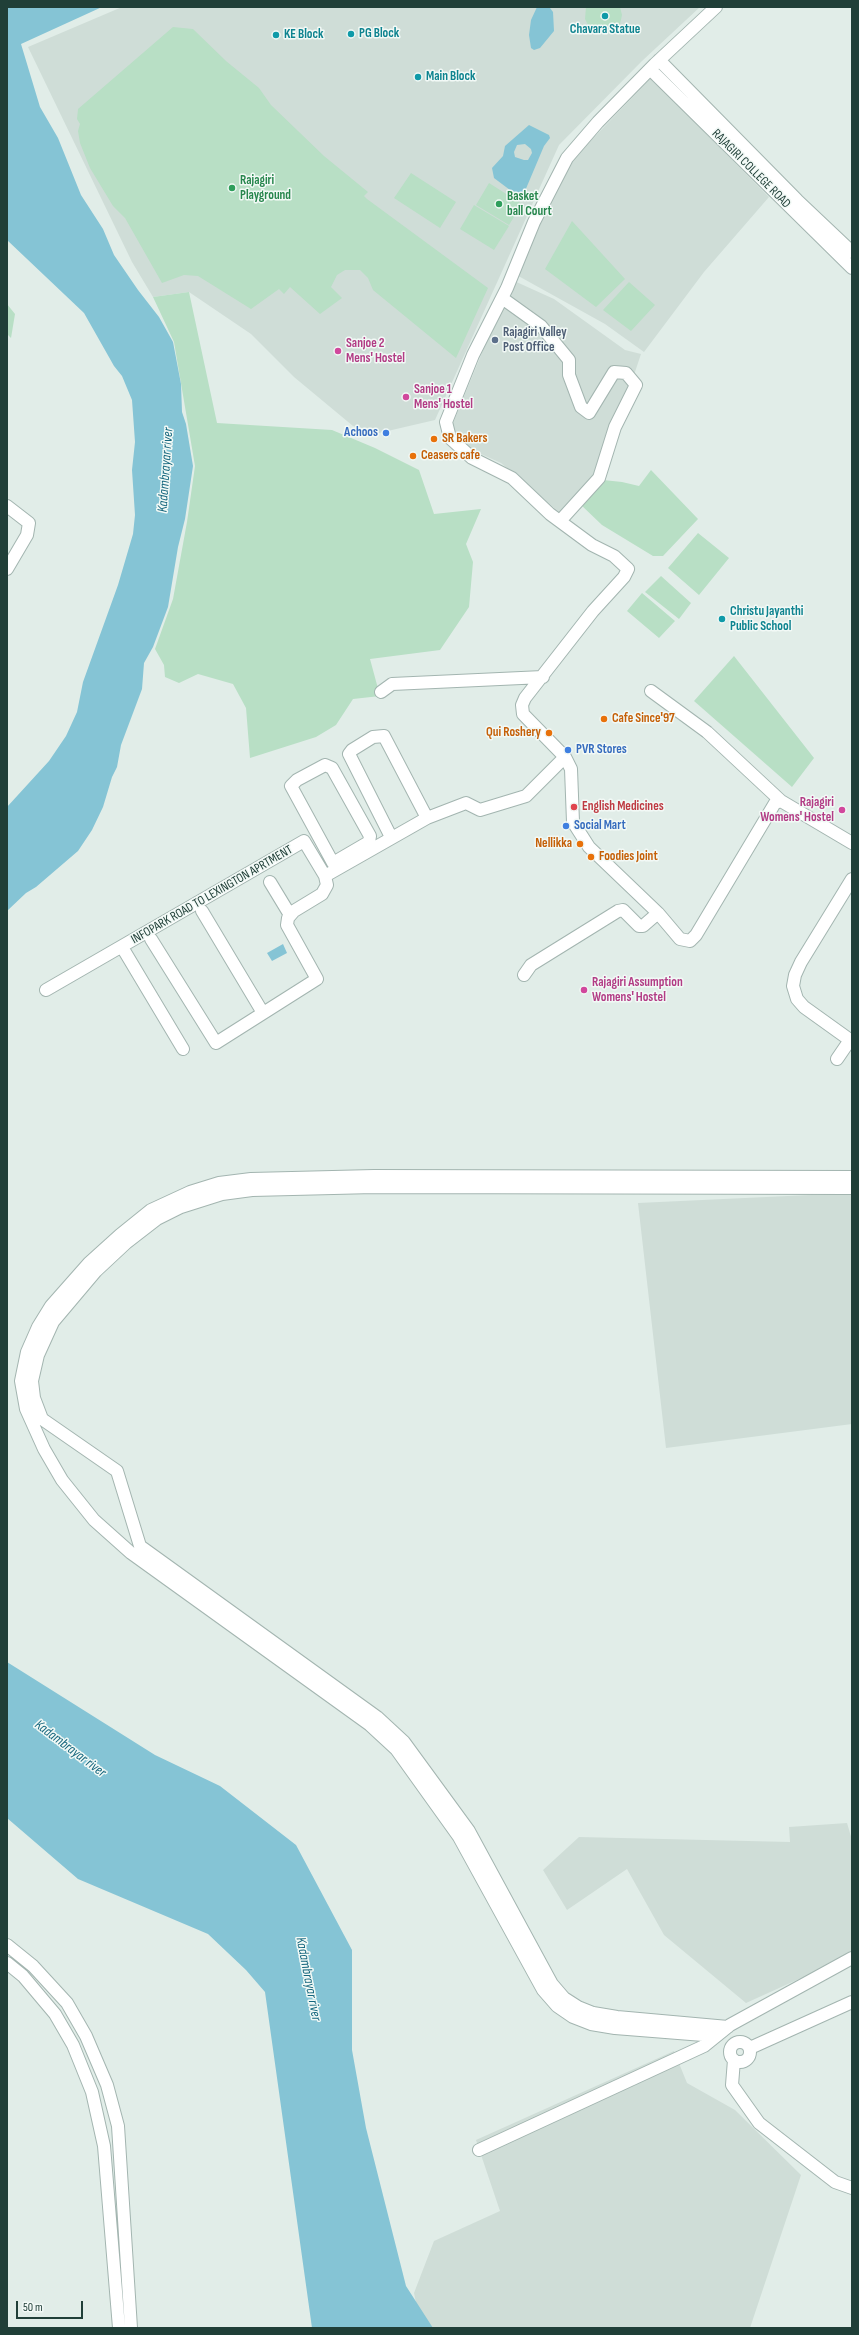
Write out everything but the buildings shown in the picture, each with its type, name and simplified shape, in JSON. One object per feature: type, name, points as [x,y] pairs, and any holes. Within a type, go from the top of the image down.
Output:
[{"type":"street","points":[[716,7],[654,65],[598,122],[567,158],[534,222],[502,298],[473,355],[446,422],[450,438],[472,458],[512,478],[560,521],[592,545],[614,556],[628,569],[624,577],[593,611],[525,698],[522,712],[565,757],[571,769],[573,822],[589,847],[658,913],[680,939],[690,942],[696,935],[771,809],[775,803],[781,801]]},
{"type":"street","name":"RAJAGIRI COLLEGE ROAD","points":[[654,65],[852,252]]},
{"type":"street","name":"RAJAGIRI COLLEGE ROAD","points":[[654,65],[852,268]]},
{"type":"street","points":[[502,298],[541,326],[569,360],[569,375],[581,407],[590,413],[614,372],[626,372],[636,385],[615,427],[599,478],[560,521]]},
{"type":"street","points":[[7,506],[28,523],[27,535],[7,569]]},
{"type":"street","points":[[381,692],[392,684],[542,678]]},
{"type":"street","points":[[651,691],[707,732],[781,801],[852,843]]},
{"type":"street","points":[[391,837],[349,754],[352,750],[373,737],[384,736],[427,818]]},
{"type":"street","points":[[335,866],[427,818],[466,803],[480,810],[526,796],[565,757]]},
{"type":"street","points":[[151,940],[216,1043],[317,979],[287,925],[290,915],[322,894],[327,885],[326,876],[335,866],[369,842],[370,836],[332,768],[326,765],[297,780],[291,786],[335,866]]},
{"type":"street","name":"INFOPARK ROAD TO LEXINGTON APRTMENT","points":[[46,990],[304,842],[326,876]]},
{"type":"street","points":[[837,1059],[851,1039],[804,1007],[797,999],[793,986],[795,975],[801,962],[852,879]]},
{"type":"street","points":[[270,882],[290,915]]},
{"type":"street","points":[[202,910],[264,1013]]},
{"type":"street","points":[[524,975],[531,965],[618,910],[623,910],[639,926],[643,926],[658,913]]},
{"type":"street","points":[[122,947],[183,1049]]},
{"type":"street","points":[[733,2045],[717,2036],[615,2028],[590,2024],[573,2017],[557,2006],[543,1990],[459,1837],[388,1741],[370,1725],[131,1553],[106,1532],[83,1508],[52,1465],[36,1433],[22,1391],[24,1366],[33,1338],[51,1306],[105,1248],[158,1207],[190,1192],[220,1183],[251,1179],[374,1176],[852,1177]]},
{"type":"street","points":[[729,2026],[617,2017],[593,2013],[578,2008],[564,1998],[548,1976],[469,1832],[404,1742],[377,1717],[140,1546],[117,1471],[42,1419],[34,1398],[32,1382],[38,1355],[50,1327],[67,1303],[96,1271],[126,1243],[157,1220],[194,1202],[222,1194],[252,1190],[374,1187],[852,1188]]},
{"type":"street","points":[[7,1945],[33,1966],[67,2003],[86,2036],[107,2085],[118,2126],[131,2328]]},
{"type":"street","points":[[479,2150],[704,2046],[729,2026],[852,1958]]},
{"type":"street","points":[[7,1963],[23,1976],[55,2014],[73,2045],[92,2092],[102,2133],[119,2328]]},
{"type":"street","points":[[750,2048],[852,2002]]},
{"type":"street","points":[[750,2048],[742,2042],[733,2045],[730,2051],[734,2060],[732,2085],[744,2104],[760,2123],[836,2182],[852,2188]]},
{"type":"street","points":[[734,2060],[740,2062],[747,2060],[750,2055],[750,2048]]},
{"type":"street","points":[[113,2264],[127,2264]]},
{"type":"shaded area","points":[[122,7],[700,7],[642,61],[559,145],[435,420],[379,433],[353,426],[294,377],[251,334],[189,292],[153,297],[132,262],[28,47]]},
{"type":"shaded area","points":[[651,78],[769,197],[704,272],[644,352],[605,324],[513,273],[557,176]]},
{"type":"shaded area","points":[[512,280],[554,299],[625,350],[641,354],[600,477],[573,504],[559,512],[501,463],[472,450],[451,428]]},
{"type":"shaded area","points":[[852,1193],[852,1424],[666,1448],[638,1203]]},
{"type":"shaded area","points":[[847,1823],[852,1840],[852,1955],[746,2003],[664,1935],[627,1869],[567,1910],[543,1870],[579,1837],[790,1842],[789,1827]]},
{"type":"shaded area","points":[[674,2051],[687,2083],[735,2110],[801,2175],[750,2328],[430,2328],[419,2318],[414,2293],[434,2241],[500,2211],[476,2140]]},
{"type":"green space","points":[[586,7],[620,7],[622,15],[620,24],[614,31],[605,34],[596,33],[589,27],[585,19]]},
{"type":"green space","name":"Rajagiri Playground","points":[[173,27],[193,29],[226,61],[259,88],[271,105],[324,156],[368,192],[364,196],[367,199],[488,288],[456,358],[373,290],[368,278],[360,270],[345,270],[337,275],[331,287],[342,298],[320,314],[290,287],[284,294],[279,289],[251,309],[198,276],[184,275],[162,283],[125,218],[113,206],[90,168],[80,143],[78,131],[80,124],[77,119],[78,109]]},
{"type":"green space","points":[[411,173],[456,202],[440,228],[394,198]]},
{"type":"green space","name":"Basket ball Court","points":[[489,183],[522,204],[509,225],[476,205]]},
{"type":"green space","points":[[474,205],[509,226],[494,250],[460,229]]},
{"type":"green space","points":[[572,221],[625,279],[596,307],[545,269]]},
{"type":"green space","points":[[629,282],[655,305],[631,331],[603,310]]},
{"type":"green space","points":[[189,292],[217,423],[332,430],[375,448],[419,470],[434,514],[481,509],[466,544],[473,562],[469,607],[440,650],[370,659],[380,696],[353,699],[336,725],[316,737],[250,758],[246,708],[233,684],[198,674],[179,683],[165,677],[164,665],[155,649],[173,599],[187,522],[195,466],[174,342],[153,297]]},
{"type":"green space","points":[[7,304],[15,314],[11,338],[7,334]]},
{"type":"green space","points":[[651,470],[698,519],[663,556],[653,556],[602,525],[580,504],[603,480],[639,486]]},
{"type":"green space","points":[[698,533],[729,558],[699,595],[668,568]]},
{"type":"green space","points":[[661,576],[691,603],[679,619],[645,592]]},
{"type":"green space","points":[[642,593],[675,621],[659,638],[627,611]]},
{"type":"green space","points":[[734,656],[814,758],[792,787],[694,701]]},
{"type":"water","name":"Kadambrayar river","points":[[7,7],[102,7],[21,44],[40,107],[58,138],[81,195],[103,229],[114,255],[159,317],[173,342],[181,384],[182,412],[186,424],[193,466],[185,519],[178,547],[168,607],[153,647],[144,663],[142,689],[121,745],[117,767],[112,777],[103,807],[92,830],[78,851],[36,887],[26,893],[7,911],[7,807],[49,761],[66,736],[77,712],[83,682],[118,585],[133,534],[135,515],[132,470],[135,442],[132,400],[122,376],[114,366],[84,313],[7,240]]},
{"type":"water","points":[[537,7],[550,8],[553,12],[554,31],[540,48],[534,50],[531,48],[529,35],[531,20]]},
{"type":"water","points":[[529,125],[549,135],[550,138],[544,146],[525,191],[520,194],[510,190],[494,178],[492,168],[503,156],[505,146]],"holes":[[[525,144],[531,149],[532,153],[528,160],[515,157],[514,152],[517,145]]]},
{"type":"water","points":[[283,944],[287,953],[272,961],[267,953]]},
{"type":"water","name":"Kadambrayar river","points":[[7,1662],[155,1755],[220,1786],[296,1845],[352,1950],[352,2050],[366,2128],[406,2286],[433,2328],[312,2328],[265,1992],[246,1970],[208,1934],[78,1879],[7,1818]]},
{"type":"place","name":"Chavara Statue","points":[[605,16]]},
{"type":"place","name":"PG Block","points":[[351,34]]},
{"type":"place","name":"KE Block","points":[[276,35]]},
{"type":"place","name":"Main Block","points":[[418,77]]},
{"type":"place","name":"Rajagiri Playground","points":[[232,188]]},
{"type":"place","name":"Basket ball Court","points":[[499,204]]},
{"type":"place","name":"Rajagiri Valley Post Office","points":[[495,340]]},
{"type":"place","name":"Sanjoe 2 Mens' Hostel","points":[[338,351]]},
{"type":"place","name":"Sanjoe 1 Mens' Hostel","points":[[406,397]]},
{"type":"place","name":"Achoos","points":[[386,433]]},
{"type":"place","name":"SR Bakers","points":[[434,439]]},
{"type":"place","name":"Ceasers cafe","points":[[413,456]]},
{"type":"place","name":"Christu Jayanthi Public School","points":[[722,619]]},
{"type":"place","name":"Cafe Since'97","points":[[604,719]]},
{"type":"place","name":"Qui Roshery","points":[[549,733]]},
{"type":"place","name":"PVR Stores","points":[[568,750]]},
{"type":"place","name":"English Medicines","points":[[574,807]]},
{"type":"place","name":"Rajagiri Womens' Hostel","points":[[842,810]]},
{"type":"place","name":"Social Mart","points":[[566,826]]},
{"type":"place","name":"Nellikka","points":[[580,844]]},
{"type":"place","name":"Foodies Joint","points":[[591,857]]},
{"type":"place","name":"Rajagiri Assumption Womens' Hostel","points":[[584,990]]}]
